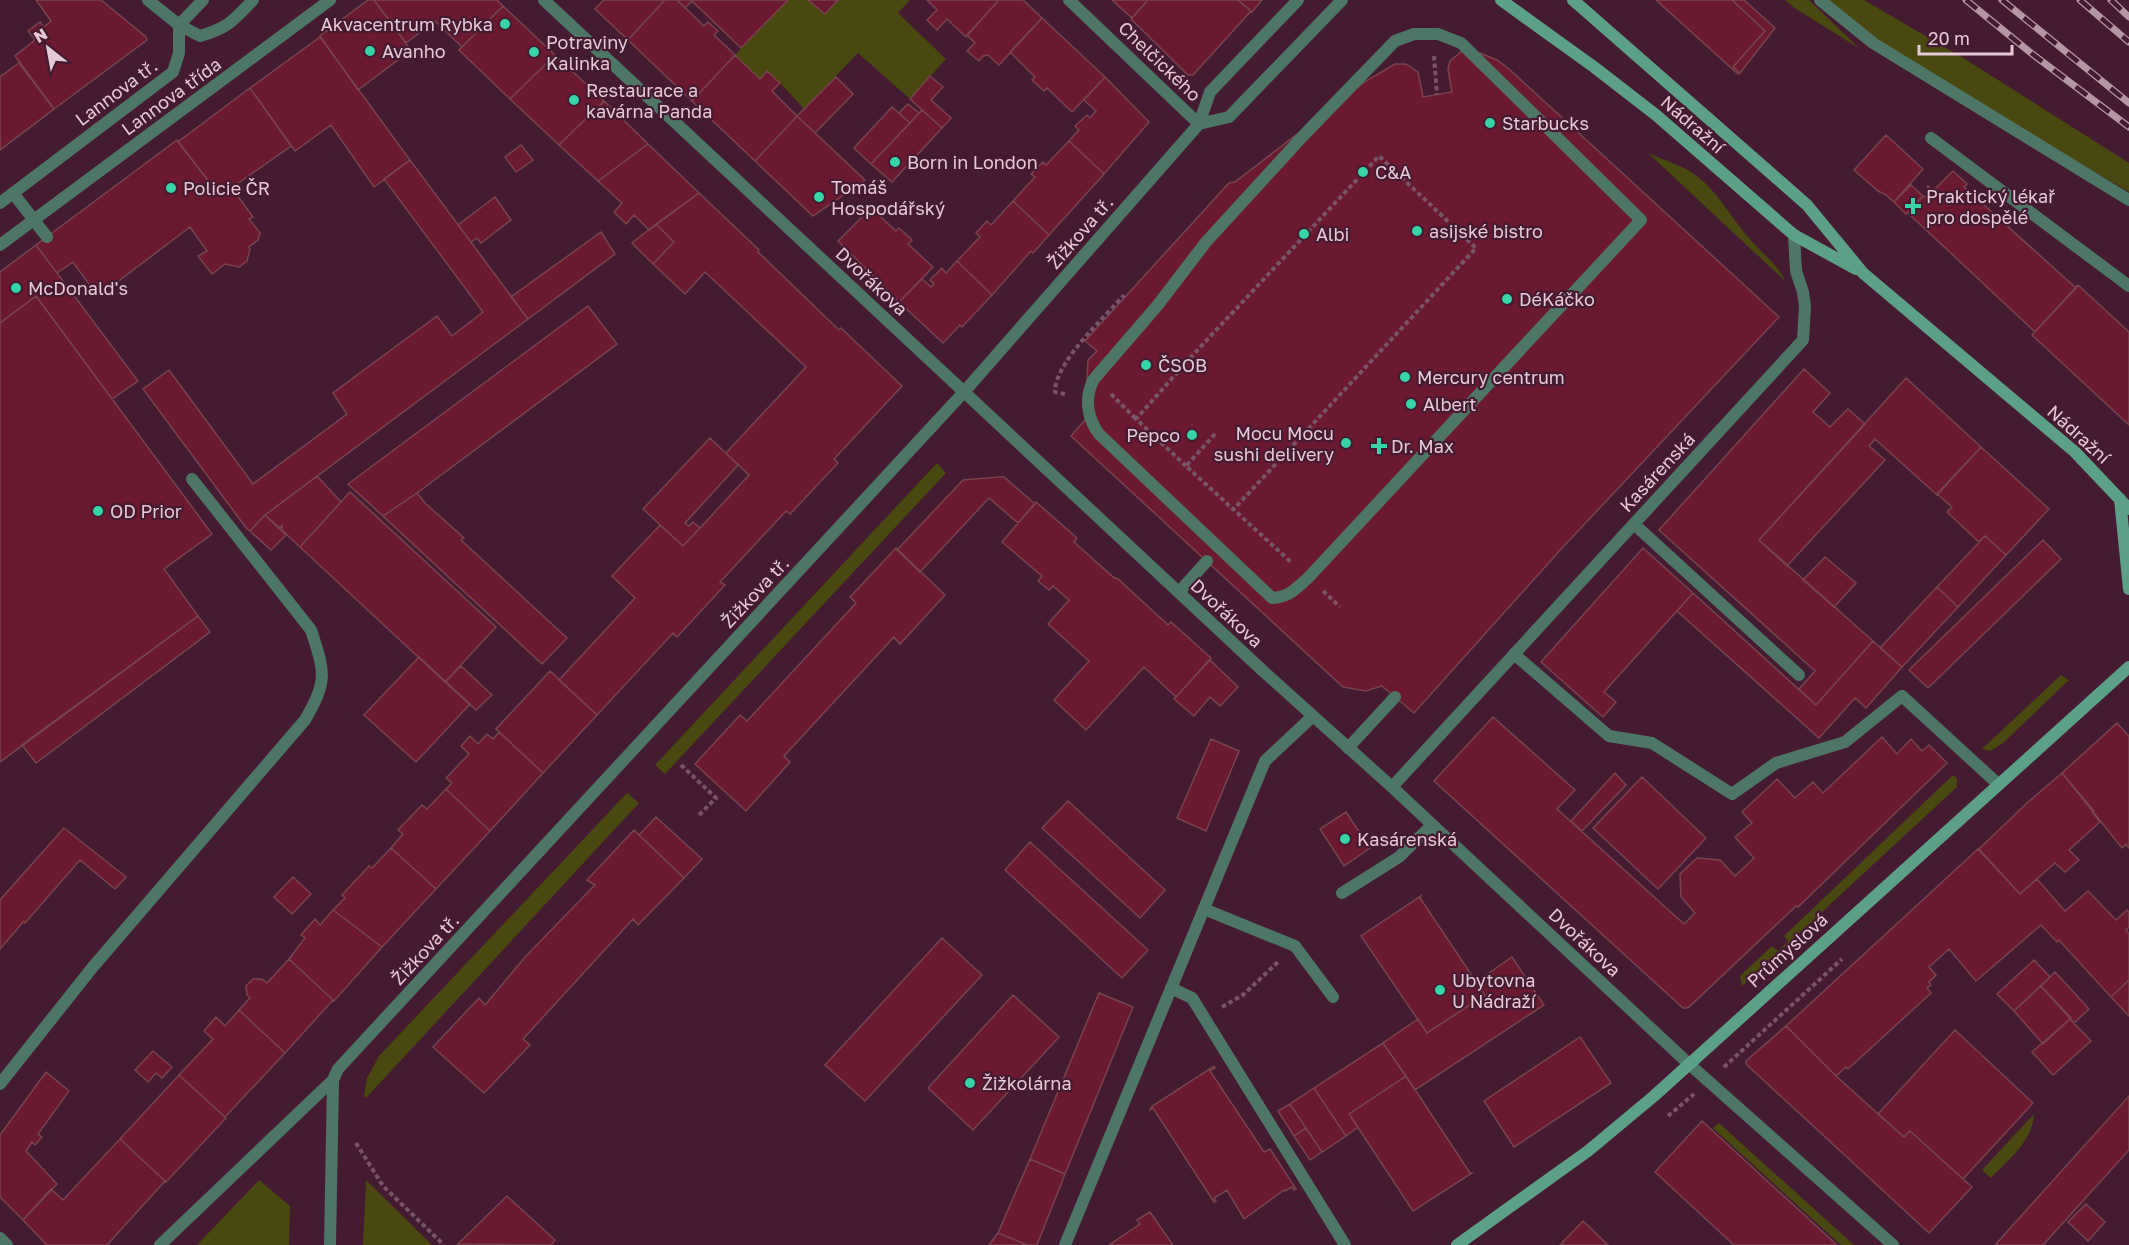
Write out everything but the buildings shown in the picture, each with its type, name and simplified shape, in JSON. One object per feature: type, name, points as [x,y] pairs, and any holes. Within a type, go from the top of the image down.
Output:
[{"type":"main road","name":"Nádražní","points":[[1501,0],[1585,60],[1656,115],[1794,235],[1863,273]]},
{"type":"main road","name":"Nádražní","points":[[1574,0],[1807,205],[1863,273],[2075,452],[2129,509]]},
{"type":"main road","points":[[2120,498],[2129,589]]},
{"type":"main road","name":"Průmyslová","points":[[1457,1245],[1588,1151],[1654,1096],[2129,667]]},
{"type":"street","points":[[148,0],[175,22],[200,36],[220,30],[231,23],[253,0]]},
{"type":"street","points":[[175,22],[203,0]]},
{"type":"street","name":"Lannova třída","points":[[0,245],[330,0]]},
{"type":"street","name":"Dvořákova","points":[[544,0],[1689,1064],[1893,1245]]},
{"type":"street","name":"Chelčického","points":[[1069,0],[1199,124]]},
{"type":"street","name":"Žižkova tř.","points":[[160,1245],[333,1080],[338,1069],[346,1060],[964,392],[1199,124],[1210,92],[1298,0]]},
{"type":"street","points":[[1199,124],[1229,117],[1342,0]]},
{"type":"street","points":[[1820,0],[1874,44],[2129,200]]},
{"type":"street","name":"Lannova tř.","points":[[0,203],[173,72],[179,53],[175,22]]},
{"type":"street","points":[[1414,34],[1438,34],[1461,43],[1641,220],[1341,543],[1293,592],[1284,597],[1272,598],[1099,434],[1091,421],[1088,396],[1094,379],[1157,306],[1206,242],[1303,136],[1395,41],[1414,34]]},
{"type":"street","points":[[1930,138],[2129,286]]},
{"type":"street","points":[[14,193],[46,237]]},
{"type":"street","name":"Kasárenská","points":[[1392,787],[1803,340],[1805,306],[1796,271],[1794,235]]},
{"type":"street","points":[[0,1084],[92,968],[305,720],[319,696],[323,676],[311,630],[192,479]]},
{"type":"street","points":[[1634,524],[1799,675]]},
{"type":"street","points":[[1182,595],[1210,564]]},
{"type":"street","points":[[1514,654],[1609,736],[1652,743],[1732,794],[1776,763],[1845,742],[1902,696],[1998,784]]},
{"type":"street","points":[[1348,748],[1395,697]]},
{"type":"street","points":[[1065,1245],[1266,761],[1313,716]]},
{"type":"street","points":[[1342,893],[1399,857],[1432,825]]},
{"type":"street","points":[[1204,909],[1295,946],[1333,997]]},
{"type":"street","points":[[1171,988],[1192,998],[1345,1245]]},
{"type":"street","points":[[330,1245],[333,1080]]},
{"type":"street","points":[[0,1238],[7,1245]]},
{"type":"path","points":[[1136,419],[1378,156],[1476,248],[1233,510]]},
{"type":"path","points":[[1065,393],[1055,392],[1058,374],[1069,356],[1124,295]]},
{"type":"path","points":[[1110,394],[1293,564]]},
{"type":"path","points":[[1186,466],[1215,434]]},
{"type":"path","points":[[1322,591],[1340,607]]},
{"type":"path","points":[[681,765],[716,798],[698,816]]},
{"type":"path","points":[[1204,1017],[1243,995],[1295,946]]},
{"type":"path","points":[[356,1143],[383,1186],[444,1245]]},
{"type":"shaded area","points":[[788,0],[910,0],[898,13],[946,59],[910,99],[858,53],[804,109],[780,83],[760,79],[735,55]]},
{"type":"shaded area","points":[[1785,0],[1809,0],[1860,49],[1793,7]]},
{"type":"shaded area","points":[[1829,0],[1864,0],[1965,59],[2129,163],[2129,192],[1952,88],[1872,36]]},
{"type":"shaded area","points":[[1648,153],[1687,169],[1705,183],[1749,238],[1778,269],[1785,281]]},
{"type":"shaded area","points":[[937,463],[946,473],[665,774],[655,765]]},
{"type":"shaded area","points":[[2061,675],[2069,680],[2002,744],[1990,751],[1982,749]]},
{"type":"shaded area","points":[[1953,775],[1957,779],[1957,787],[1742,986],[1740,976],[1772,946],[1778,951],[1788,941],[1784,936]]},
{"type":"shaded area","points":[[627,793],[639,803],[366,1098],[364,1095],[367,1078],[379,1056]]},
{"type":"shaded area","points":[[2034,1114],[2033,1124],[2024,1141],[1991,1178],[1982,1170]]},
{"type":"shaded area","points":[[1719,1123],[1854,1245],[1841,1245],[1713,1128]]},
{"type":"shaded area","points":[[259,1180],[290,1206],[289,1245],[197,1245]]},
{"type":"shaded area","points":[[366,1180],[432,1245],[363,1245]]},
{"type":"railway","points":[[1966,0],[2031,53],[2129,127]]},
{"type":"railway","points":[[2002,0],[2129,103]]},
{"type":"railway","points":[[2080,0],[2129,42]]},
{"type":"railway","points":[[2111,0],[2129,17]]},
{"type":"place","name":"Akvacentrum Rybka","points":[[505,24]]},
{"type":"place","name":"Avanho","points":[[370,51]]},
{"type":"place","name":"Potraviny Kalinka","points":[[534,52]]},
{"type":"place","name":"Restaurace a kavárna Panda","points":[[574,100]]},
{"type":"place","name":"Starbucks","points":[[1490,123]]},
{"type":"place","name":"Born in London","points":[[895,162]]},
{"type":"place","name":"C&A","points":[[1363,172]]},
{"type":"place","name":"Policie ČR","points":[[171,188]]},
{"type":"place","name":"Tomáš Hospodářský","points":[[819,197]]},
{"type":"place","name":"Praktický lékař pro dospělé","points":[[1913,206]]},
{"type":"place","name":"asijské bistro","points":[[1417,231]]},
{"type":"place","name":"Albi","points":[[1304,234]]},
{"type":"place","name":"McDonald's","points":[[16,288]]},
{"type":"place","name":"DéKáčko","points":[[1507,299]]},
{"type":"place","name":"ČSOB","points":[[1146,365]]},
{"type":"place","name":"Mercury centrum","points":[[1405,377]]},
{"type":"place","name":"Albert","points":[[1411,404]]},
{"type":"place","name":"Pepco","points":[[1192,435]]},
{"type":"place","name":"Mocu Mocu sushi delivery","points":[[1346,443]]},
{"type":"place","name":"Dr. Max","points":[[1379,446]]},
{"type":"place","name":"OD Prior","points":[[98,511]]},
{"type":"place","name":"Kasárenská","points":[[1345,839]]},
{"type":"place","name":"Ubytovna U Nádraží","points":[[1440,990]]},
{"type":"place","name":"Žižkolárna","points":[[970,1083]]}]
